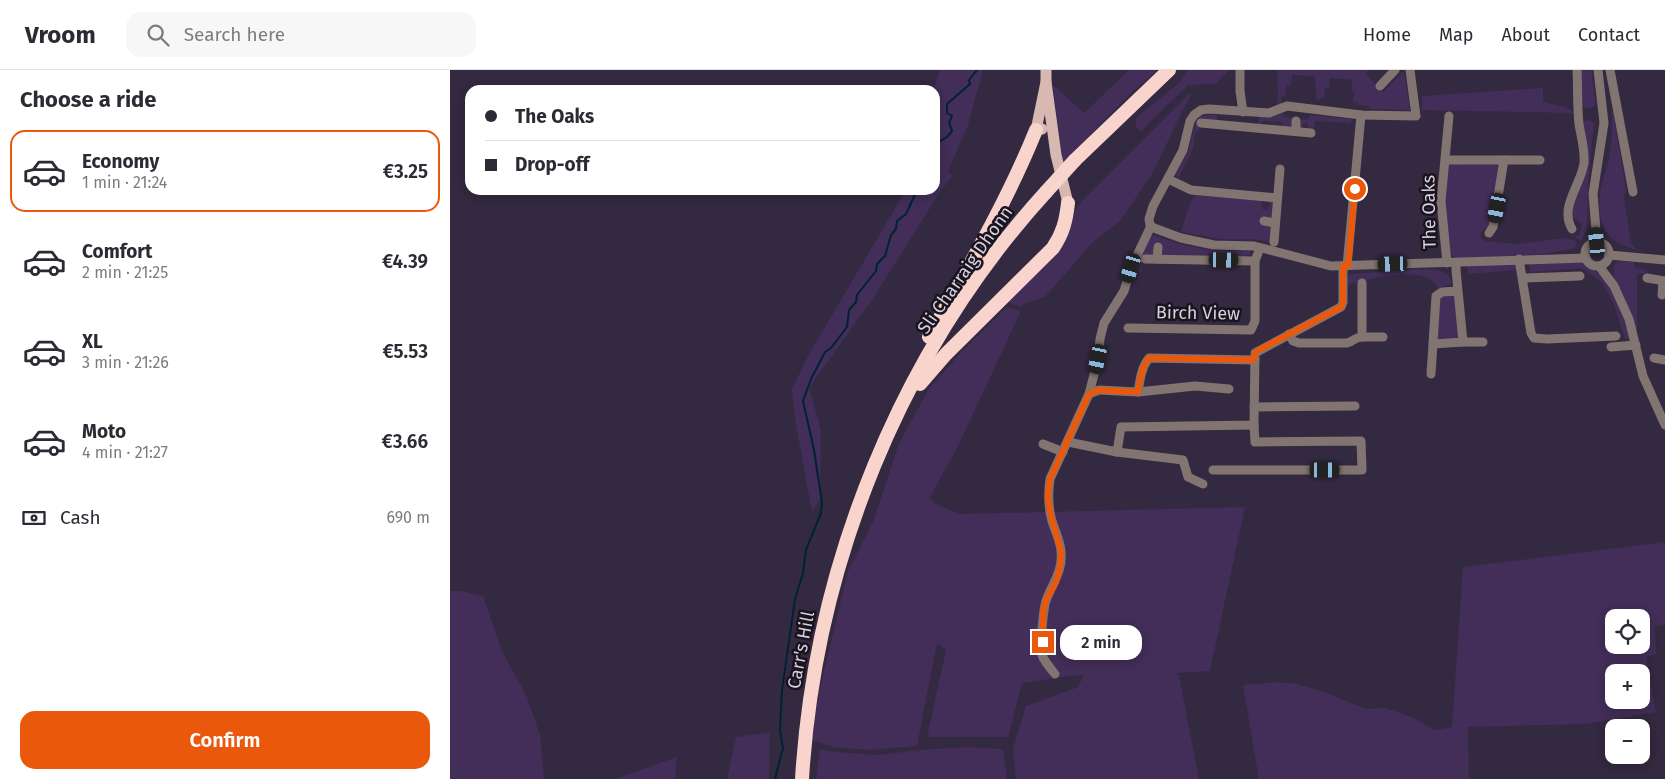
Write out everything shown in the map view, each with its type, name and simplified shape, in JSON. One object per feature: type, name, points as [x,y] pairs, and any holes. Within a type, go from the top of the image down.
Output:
[{"type":"highway","name":"Sli Charraig Dhonn","points":[[850,531],[884,445],[909,392],[936,342],[987,264],[1015,226],[1076,160],[1169,70]]},
{"type":"highway","points":[[850,531],[865,472],[888,416],[911,368],[985,236],[1023,162],[1036,130]]},
{"type":"highway","points":[[850,531],[861,514],[896,432],[919,386],[946,354],[1053,248],[1062,235],[1068,203]]},
{"type":"highway","name":"Carr's Hill","points":[[802,779],[805,733],[820,644],[833,586],[850,531]]},
{"type":"main road","points":[[1046,70],[1051,128],[1068,203]]},
{"type":"main road","points":[[1046,82],[1036,130],[1051,128]]},
{"type":"street","points":[[1240,70],[1243,112]]},
{"type":"street","points":[[1380,86],[1395,70]]},
{"type":"street","points":[[1055,674],[1042,656],[1043,613],[1046,600],[1056,582],[1060,568],[1061,551],[1052,520],[1048,492],[1050,479],[1089,394],[1104,324],[1124,291],[1131,268],[1151,226],[1149,220],[1152,209],[1182,150],[1190,121],[1193,116],[1205,109],[1269,113],[1287,106],[1362,115],[1416,116],[1410,70]]},
{"type":"street","points":[[1572,228],[1568,221],[1567,212],[1584,157],[1579,125],[1577,70]]},
{"type":"street","points":[[1597,242],[1593,194],[1604,123],[1598,70]]},
{"type":"street","points":[[1610,70],[1633,192]]},
{"type":"street","points":[[1223,124],[1224,110]]},
{"type":"street","points":[[1213,470],[1362,470],[1361,440],[1255,442],[1254,355],[1257,351],[1341,307],[1362,115]]},
{"type":"street","name":"The Oaks","points":[[1449,116],[1446,160],[1443,170],[1442,201],[1451,263],[1458,291],[1463,342]]},
{"type":"street","points":[[1296,121],[1296,132]]},
{"type":"street","points":[[1201,122],[1311,133]]},
{"type":"street","name":"The Oaks","points":[[1446,160],[1540,160]]},
{"type":"street","points":[[1490,233],[1493,227],[1504,160]]},
{"type":"street","points":[[1272,246],[1280,169]]},
{"type":"street","points":[[1168,179],[1191,190],[1277,198]]},
{"type":"street","points":[[1264,221],[1275,223]]},
{"type":"street","points":[[1151,226],[1181,238],[1214,245],[1246,245],[1260,248],[1272,246],[1318,264],[1345,266],[1586,258]]},
{"type":"street","points":[[1586,258],[1588,247],[1597,242],[1601,243],[1607,247],[1609,255],[1606,262],[1599,266]]},
{"type":"street","points":[[1157,259],[1158,247]]},
{"type":"street","name":"Birch View","points":[[1133,331],[1251,330],[1255,321],[1255,261],[1260,248]]},
{"type":"street","points":[[1609,255],[1665,260]]},
{"type":"street","points":[[1586,258],[1591,264],[1599,266],[1610,280],[1622,304],[1632,328],[1643,376],[1665,425]]},
{"type":"street","points":[[1146,259],[1255,261]]},
{"type":"street","points":[[1519,260],[1531,333],[1534,338],[1616,336]]},
{"type":"street","points":[[1522,278],[1580,276]]},
{"type":"street","points":[[1648,278],[1664,281],[1662,295]]},
{"type":"street","points":[[1362,283],[1362,337]]},
{"type":"street","points":[[1431,374],[1436,296],[1442,292],[1458,291]]},
{"type":"street","points":[[1352,299],[1362,300]]},
{"type":"street","points":[[1289,334],[1293,340],[1299,343],[1347,343],[1357,337],[1383,337]]},
{"type":"street","points":[[1433,344],[1483,342]]},
{"type":"street","points":[[1611,347],[1636,345]]},
{"type":"street","points":[[1138,392],[1141,372],[1149,358],[1254,360]]},
{"type":"street","points":[[1654,358],[1665,360]]},
{"type":"street","points":[[1089,394],[1098,390],[1138,392],[1195,386],[1229,388]]},
{"type":"street","points":[[1254,407],[1356,406]]},
{"type":"street","points":[[1117,452],[1121,427],[1254,425]]},
{"type":"street","points":[[1068,442],[1117,452],[1183,460],[1188,477],[1203,484]]},
{"type":"street","points":[[1043,444],[1063,452]]},
{"type":"shaded area","points":[[940,70],[983,70],[968,125],[948,171],[952,176],[940,192],[940,85],[935,85]]},
{"type":"shaded area","points":[[1129,70],[1157,70],[1127,97],[1062,164],[1053,85],[1084,113]]},
{"type":"shaded area","points":[[1188,70],[1229,70],[1215,84],[1188,85],[1141,131],[1136,127],[1136,118],[1180,82]]},
{"type":"shaded area","points":[[1277,70],[1368,70],[1366,74],[1383,92],[1404,71],[1410,110],[1369,109],[1369,106],[1358,105],[1356,102],[1353,104],[1354,91],[1352,91],[1352,80],[1330,78],[1329,89],[1325,88],[1324,98],[1321,98],[1321,100],[1316,99],[1315,76],[1292,75],[1291,85],[1286,85],[1285,96],[1281,97],[1281,104],[1274,107],[1278,101]]},
{"type":"shaded area","points":[[1581,70],[1591,70],[1596,104],[1592,108],[1585,108],[1581,104]]},
{"type":"shaded area","points":[[1543,88],[1543,102],[1565,107],[1575,113],[1422,110],[1422,96]]},
{"type":"shaded area","points":[[1191,94],[1152,174],[1120,221],[1092,243],[1045,297],[1020,307],[1007,302],[1071,225],[1075,211],[1082,201]]},
{"type":"shaded area","points":[[1612,107],[1626,189],[1624,198],[1631,243],[1641,251],[1620,244],[1612,238],[1607,232],[1600,215],[1600,192],[1611,145]]},
{"type":"shaded area","points":[[1284,113],[1283,117],[1308,120],[1310,115],[1351,119],[1351,123],[1315,121],[1314,129],[1308,128],[1308,124],[1304,123],[1302,129],[1293,120],[1292,125],[1287,127],[1282,127],[1282,122],[1262,121],[1261,125],[1259,125],[1259,117],[1272,117]]},
{"type":"shaded area","points":[[1217,115],[1217,120],[1199,124],[1199,132],[1195,132],[1193,149],[1178,179],[1176,174],[1188,153],[1195,123],[1200,117]]},
{"type":"shaded area","points":[[1587,120],[1594,122],[1588,185],[1587,228],[1581,241],[1575,237],[1580,234],[1582,226],[1572,217],[1572,209],[1588,151],[1583,122]]},
{"type":"shaded area","points":[[1450,164],[1499,165],[1490,226],[1484,228],[1480,237],[1485,241],[1519,244],[1565,238],[1574,240],[1577,244],[1575,248],[1544,254],[1456,258],[1450,253],[1444,197],[1447,166]]},
{"type":"shaded area","points":[[1197,194],[1262,199],[1262,209],[1268,210],[1268,207],[1270,207],[1269,200],[1272,202],[1271,242],[1254,239],[1219,239],[1181,232],[1191,201]]},
{"type":"shaded area","points":[[903,195],[938,195],[874,297],[809,388],[821,430],[820,500],[812,512],[795,419],[792,389],[809,354]]},
{"type":"shaded area","points":[[1153,235],[1180,244],[1215,251],[1250,251],[1252,254],[1244,256],[1244,258],[1164,256],[1155,254],[1143,262],[1141,273],[1137,271],[1148,239]]},
{"type":"shaded area","points":[[1581,260],[1608,283],[1620,306],[1632,339],[1625,339],[1614,305],[1602,282],[1582,268],[1530,272],[1529,262]]},
{"type":"shaded area","points":[[1517,261],[1518,270],[1468,274],[1467,266]]},
{"type":"shaded area","points":[[1619,261],[1634,262],[1635,268],[1647,270],[1646,274],[1637,273],[1637,334],[1613,276],[1615,264]]},
{"type":"shaded area","points":[[1426,269],[1439,271],[1449,277],[1451,284],[1438,288],[1432,280],[1410,274],[1348,284],[1346,280],[1350,274]]},
{"type":"shaded area","points":[[1440,296],[1455,296],[1457,338],[1439,339],[1437,337]]},
{"type":"shaded area","points":[[1007,307],[1021,311],[958,446],[930,497],[935,504],[961,514],[1245,507],[1210,671],[1176,673],[1179,676],[1199,779],[1016,779],[1013,749],[1026,706],[1078,687],[1084,675],[1022,683],[1008,737],[927,737],[946,650],[937,643],[917,746],[869,750],[833,747],[811,740],[819,692],[848,571],[873,522],[899,443],[929,389],[962,351]]},
{"type":"shaded area","points":[[1665,542],[1665,625],[1655,627],[1656,654],[1646,657],[1647,664],[1605,664],[1605,709],[1650,709],[1650,679],[1656,712],[1605,719],[1605,721],[1585,724],[1468,727],[1469,779],[1259,779],[1243,685],[1278,682],[1297,684],[1324,692],[1366,709],[1386,708],[1414,718],[1434,730],[1452,727],[1463,567]]},
{"type":"shaded area","points":[[450,591],[483,596],[501,649],[527,697],[540,735],[544,779],[450,779]]},
{"type":"shaded area","points":[[770,732],[769,779],[727,779],[736,737]]},
{"type":"shaded area","points":[[968,747],[1003,749],[1007,779],[816,779],[820,749],[878,755]]},
{"type":"shaded area","points":[[677,757],[675,779],[615,779]]},
{"type":"waterway","points":[[940,141],[952,131],[949,122],[952,116],[947,113],[947,104],[970,84],[969,80],[977,70]]},
{"type":"waterway","points":[[775,779],[783,748],[780,730],[782,690],[795,599],[803,573],[806,550],[821,513],[822,503],[814,450],[803,401],[811,379],[825,352],[831,348],[847,327],[849,310],[856,302],[857,295],[876,271],[877,264],[885,256],[891,235],[896,229],[897,221],[906,214],[915,195]]},
{"type":"route","points":[[1043,642],[1043,613],[1046,600],[1056,582],[1060,568],[1061,551],[1048,500],[1050,479],[1089,394],[1098,390],[1138,392],[1141,372],[1149,358],[1254,360],[1254,355],[1257,351],[1339,309],[1343,302],[1343,266],[1348,266],[1355,189]]}]
